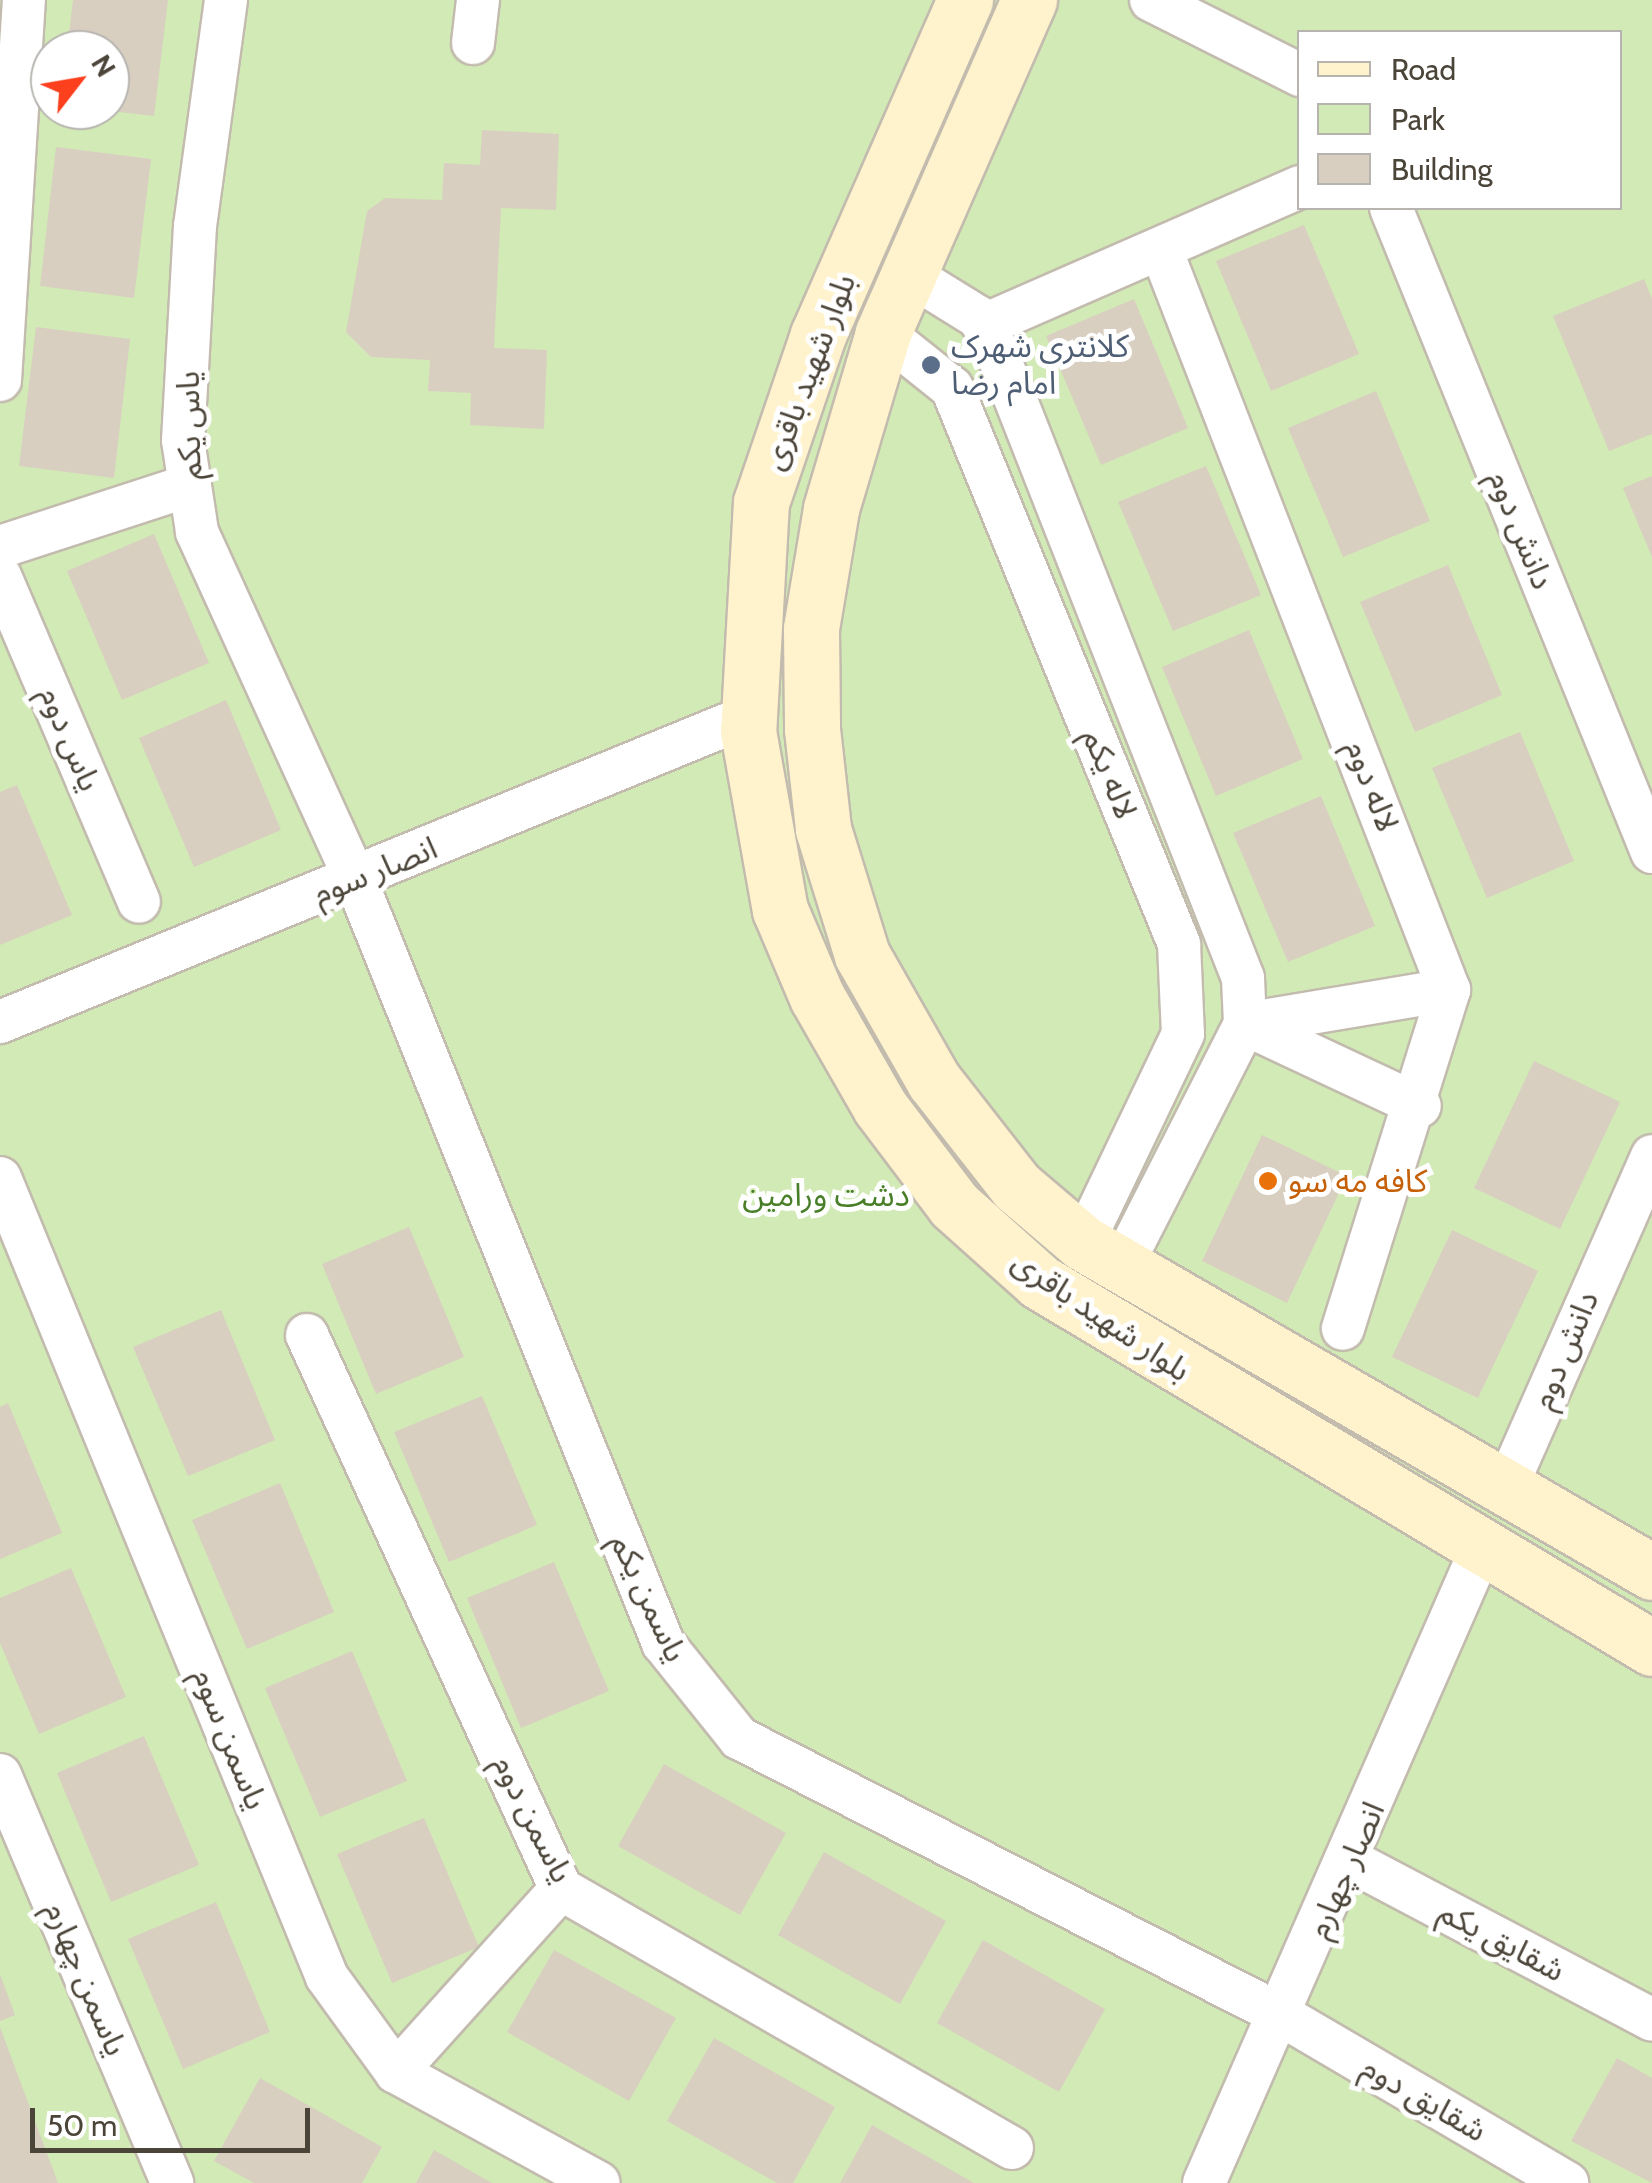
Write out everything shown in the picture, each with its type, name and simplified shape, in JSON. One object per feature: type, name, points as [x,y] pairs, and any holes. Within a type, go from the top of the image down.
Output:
[{"type":"street","points":[[0,380],[24,0]]},
{"type":"street","name":"یاس یکم","points":[[226,0],[194,226],[188,486],[197,532],[356,878]]},
{"type":"street","points":[[473,43],[478,0]]},
{"type":"street","name":"بلوار شهید باقری","points":[[965,0],[777,438],[751,574],[748,716],[780,910],[816,998],[880,1107],[954,1205],[1040,1282],[1480,1552],[1652,1648]]},
{"type":"street","name":"بلوار شهید باقری","points":[[1029,0],[883,332],[852,416],[810,629],[823,829],[862,955],[934,1081],[1016,1186],[1102,1256],[1652,1572]]},
{"type":"street","points":[[1151,0],[1297,73]]},
{"type":"street","points":[[984,324],[1162,252],[1297,188]]},
{"type":"street","name":"دانش دوم","points":[[1392,210],[1652,852]]},
{"type":"street","name":"لاله دوم","points":[[1162,252],[1449,990]]},
{"type":"street","points":[[910,275],[984,324],[1231,940],[1245,1024],[1102,1256]]},
{"type":"street","name":"لاله یکم","points":[[883,332],[952,388],[1179,944],[1183,1034],[1102,1256]]},
{"type":"street","points":[[0,547],[188,486]]},
{"type":"street","name":"یاس دوم","points":[[0,576],[139,902]]},
{"type":"street","name":"انصار سوم","points":[[0,1022],[748,716]]},
{"type":"street","name":"یاسمن یکم","points":[[356,878],[663,1643],[694,1688],[739,1738],[1281,2015]]},
{"type":"street","points":[[1245,1024],[1449,990],[1420,1106],[1343,1329]]},
{"type":"street","points":[[1245,1024],[1420,1106]]},
{"type":"street","name":"دانش دوم","points":[[1505,1490],[1635,1234],[1652,1156]]},
{"type":"street","name":"یاسمن سوم","points":[[0,1178],[328,1977],[396,2072],[599,2183]]},
{"type":"street","name":"یاسمن دوم","points":[[306,1336],[561,1889],[1012,2148]]},
{"type":"street","points":[[1480,1552],[1505,1490]]},
{"type":"street","name":"انصار چهارم","points":[[1204,2183],[1352,1861],[1480,1552]]},
{"type":"street","name":"یاسمن چهارم","points":[[0,1776],[172,2183]]},
{"type":"street","name":"شقایق یکم","points":[[1352,1861],[1652,2020]]},
{"type":"street","points":[[396,2072],[561,1889]]},
{"type":"street","name":"شقایق دوم","points":[[1281,2015],[1568,2183]]},
{"type":"green space","name":"دشت ورامین","points":[[0,0],[1652,0],[1652,2183],[0,2183]]},
{"type":"building","points":[[73,0],[168,0],[154,116],[130,113],[130,30],[69,30]]},
{"type":"building","points":[[482,130],[559,134],[556,210],[501,208],[494,348],[547,350],[544,429],[470,425],[471,393],[428,391],[430,360],[371,357],[346,332],[367,211],[385,198],[442,200],[444,163],[480,165]]},
{"type":"building","points":[[56,147],[151,159],[134,298],[40,286]]},
{"type":"building","points":[[1304,225],[1359,354],[1271,391],[1216,261]]},
{"type":"building","points":[[1644,279],[1652,299],[1652,434],[1609,451],[1553,316]]},
{"type":"building","points":[[1134,299],[1188,428],[1101,465],[1046,336]]},
{"type":"building","points":[[36,327],[130,339],[114,478],[19,466]]},
{"type":"building","points":[[1376,391],[1430,521],[1343,557],[1288,428]]},
{"type":"building","points":[[1206,466],[1261,595],[1173,631],[1118,502]]},
{"type":"building","points":[[1652,476],[1652,557],[1623,488]]},
{"type":"building","points":[[154,534],[209,663],[122,700],[67,571]]},
{"type":"building","points":[[1448,565],[1502,695],[1415,732],[1360,602]]},
{"type":"building","points":[[1249,630],[1303,759],[1216,796],[1162,667]]},
{"type":"building","points":[[226,700],[281,830],[194,867],[139,738]]},
{"type":"building","points":[[1520,732],[1574,861],[1487,898],[1432,768]]},
{"type":"building","points":[[17,785],[72,915],[0,945],[0,792]]},
{"type":"building","points":[[1321,796],[1375,926],[1288,962],[1233,833]]},
{"type":"building","points":[[1534,1061],[1620,1102],[1560,1229],[1474,1188]]},
{"type":"building","points":[[1262,1135],[1347,1176],[1287,1303],[1202,1261]]},
{"type":"building","points":[[409,1227],[464,1357],[376,1394],[322,1264]]},
{"type":"building","points":[[1452,1230],[1538,1271],[1478,1398],[1392,1357]]},
{"type":"building","points":[[221,1310],[275,1440],[188,1476],[133,1347]]},
{"type":"building","points":[[482,1396],[537,1525],[449,1562],[394,1432]]},
{"type":"building","points":[[8,1403],[62,1533],[0,1559],[0,1407]]},
{"type":"building","points":[[280,1483],[334,1612],[247,1649],[192,1520]]},
{"type":"building","points":[[554,1562],[609,1691],[521,1728],[467,1598]]},
{"type":"building","points":[[71,1568],[126,1697],[39,1734],[0,1643],[0,1598]]},
{"type":"building","points":[[352,1651],[407,1781],[320,1817],[265,1688]]},
{"type":"building","points":[[144,1736],[199,1865],[111,1902],[57,1773]]},
{"type":"building","points":[[664,1764],[786,1833],[740,1915],[618,1846]]},
{"type":"building","points":[[424,1818],[479,1947],[392,1983],[337,1854]]},
{"type":"building","points":[[824,1852],[946,1921],[900,2004],[778,1935]]},
{"type":"building","points":[[216,1902],[270,2032],[183,2069],[128,1939]]},
{"type":"building","points":[[983,1940],[1105,2009],[1059,2092],[937,2023]]},
{"type":"building","points":[[554,1950],[676,2018],[629,2101],[507,2032]]},
{"type":"building","points":[[0,1974],[15,2015],[0,2021]]},
{"type":"building","points":[[0,2027],[58,2183],[0,2183]]},
{"type":"building","points":[[714,2038],[835,2107],[793,2183],[777,2183],[667,2121]]},
{"type":"building","points":[[1617,2058],[1652,2078],[1652,2183],[1571,2141]]},
{"type":"building","points":[[260,2078],[382,2147],[362,2183],[254,2183],[214,2161]]},
{"type":"building","points":[[872,2125],[974,2183],[840,2183]]},
{"type":"building","points":[[434,2150],[492,2183],[416,2183]]},
{"type":"place","name":"کلانتری شهرک امام رضا","points":[[931,365]]},
{"type":"place","name":"کافه مه سو","points":[[1268,1181]]}]
